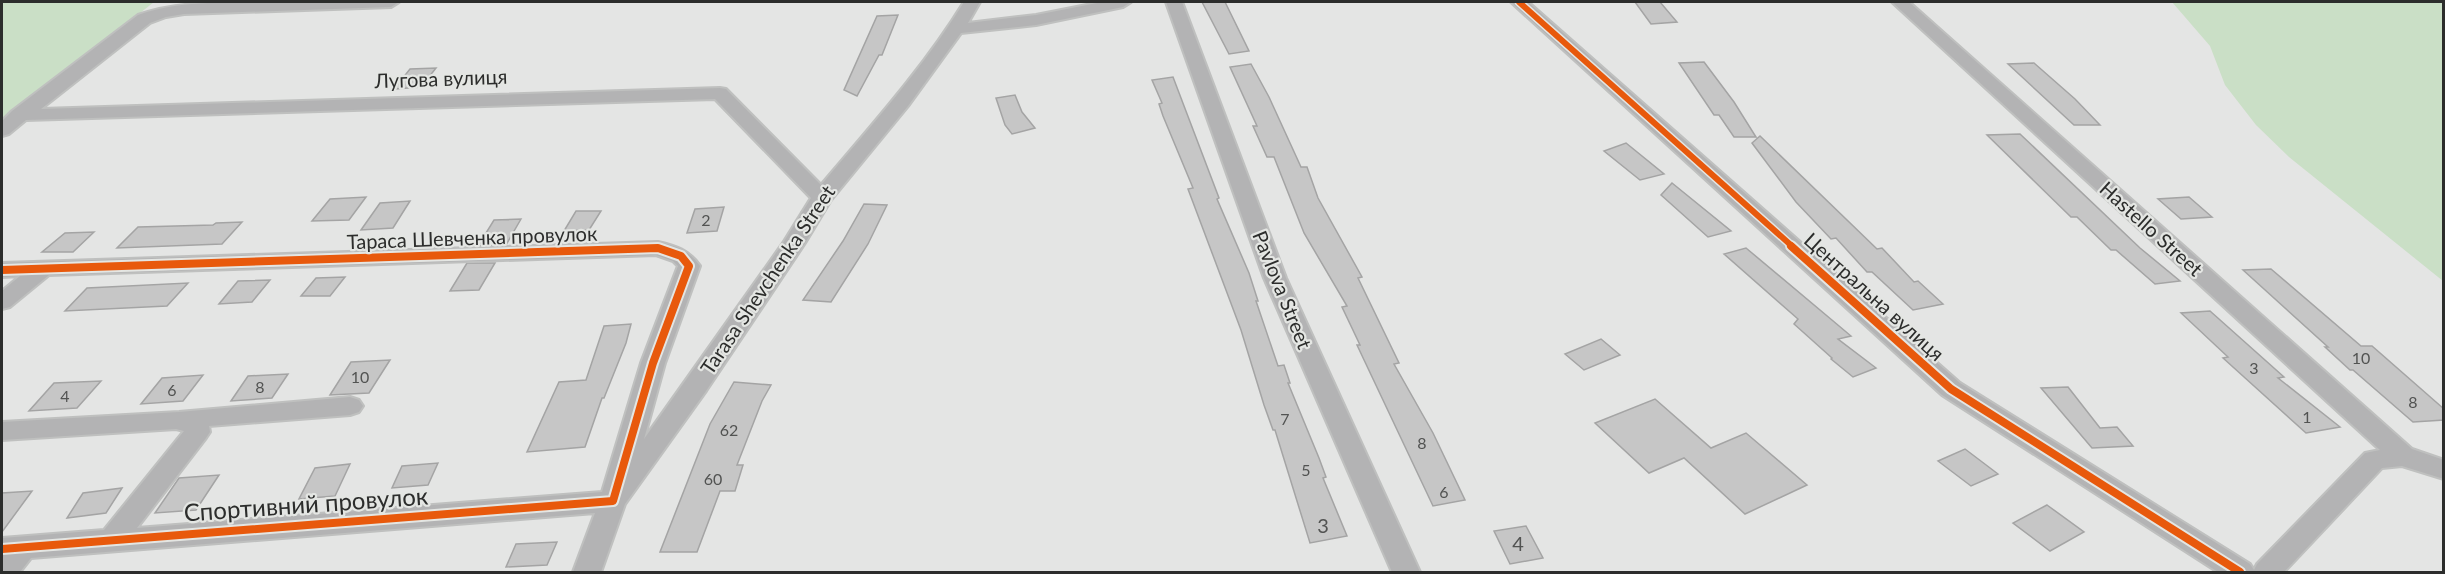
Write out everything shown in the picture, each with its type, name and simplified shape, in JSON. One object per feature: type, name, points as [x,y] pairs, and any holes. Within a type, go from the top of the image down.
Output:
[{"type":"street","points":[[2,130],[144,19],[163,12],[184,9],[391,2]]},
{"type":"street","name":"Tarasa Shevchenka Street","points":[[587,573],[613,501],[697,385],[794,243],[822,197],[901,102],[956,29],[972,2]]},
{"type":"street","points":[[956,29],[1036,20],[1123,2]]},
{"type":"street","name":"Pavlova Street","points":[[1174,2],[1275,278],[1406,573]]},
{"type":"street","name":"Центральна вулиця","points":[[1519,2],[1951,388],[2241,573]]},
{"type":"street","name":"Hastello Street","points":[[1900,2],[2403,456]]},
{"type":"street","name":"Лугова вулиця","points":[[19,115],[720,93],[822,197]]},
{"type":"street","name":"Тараса Шевченка провулок","points":[[2,270],[658,248],[670,250],[681,256],[689,266],[653,363],[613,501]]},
{"type":"street","points":[[2,302],[43,269]]},
{"type":"street","points":[[2,431],[350,406]]},
{"type":"street","points":[[113,538],[197,432],[196,424],[176,420]]},
{"type":"street","points":[[2267,573],[2374,460],[2403,456],[2444,470]]},
{"type":"street","name":"Спортивний провулок","points":[[12,548],[113,538],[613,501]]},
{"type":"street","points":[[4,573],[12,548]]},
{"type":"green space","points":[[2,2],[154,2],[2,122]]},
{"type":"green space","points":[[2172,2],[2443,2],[2443,281],[2289,157],[2256,125],[2225,85],[2210,46]]},
{"type":"building","points":[[1202,2],[1225,2],[1249,51],[1229,54]]},
{"type":"building","points":[[1635,2],[1660,2],[1677,22],[1651,24]]},
{"type":"building","points":[[898,15],[882,55],[879,55],[857,96],[844,90],[877,16]]},
{"type":"building","points":[[1704,62],[1734,102],[1756,137],[1734,137],[1719,115],[1714,115],[1679,63]]},
{"type":"building","points":[[2034,63],[2075,99],[2100,125],[2074,125],[2008,64]]},
{"type":"building","points":[[1251,64],[1301,167],[1307,167],[1318,198],[1362,277],[1358,278],[1399,363],[1394,364],[1433,433],[1465,500],[1433,506],[1357,345],[1360,345],[1342,307],[1347,306],[1304,233],[1274,157],[1267,157],[1253,126],[1257,126],[1230,67]]},
{"type":"building","points":[[436,68],[421,87],[394,89],[410,69]]},
{"type":"building","points":[[1173,77],[1219,198],[1217,199],[1249,273],[1278,366],[1284,365],[1290,383],[1288,383],[1326,477],[1323,478],[1347,536],[1310,543],[1241,330],[1188,189],[1193,188],[1163,116],[1159,104],[1162,103],[1152,80]]},
{"type":"building","points":[[1015,95],[1022,112],[1035,128],[1012,134],[1005,125],[996,98]]},
{"type":"building","points":[[2020,134],[2140,248],[2180,281],[2155,284],[2116,250],[2111,250],[2077,217],[2071,217],[1987,135]]},
{"type":"building","points":[[1760,136],[1877,249],[1882,248],[1914,282],[1918,281],[1943,304],[1913,310],[1872,272],[1867,272],[1836,238],[1831,239],[1796,202],[1752,143]]},
{"type":"building","points":[[1626,143],[1664,174],[1640,180],[1604,151]]},
{"type":"building","points":[[1672,183],[1731,231],[1708,237],[1661,195]]},
{"type":"building","points":[[366,197],[349,220],[312,221],[330,199]]},
{"type":"building","points":[[2189,197],[2212,217],[2181,219],[2158,199]]},
{"type":"building","points":[[410,201],[393,228],[361,230],[380,203]]},
{"type":"building","points":[[864,204],[887,205],[868,244],[831,302],[803,300],[843,241]]},
{"type":"building","points":[[724,207],[717,231],[687,233],[695,209]]},
{"type":"building","points":[[576,211],[601,211],[589,230],[564,231]]},
{"type":"building","points":[[521,219],[506,245],[478,246],[494,220]]},
{"type":"building","points":[[242,222],[222,244],[117,248],[138,227]]},
{"type":"building","points":[[94,232],[73,252],[42,252],[65,233]]},
{"type":"building","points":[[1746,248],[1851,336],[1838,339],[1876,368],[1853,377],[1831,359],[1794,324],[1798,319],[1724,254]]},
{"type":"building","points":[[467,263],[495,263],[479,290],[450,291]]},
{"type":"building","points":[[2271,269],[2361,346],[2372,346],[2444,409],[2444,420],[2413,422],[2353,370],[2350,370],[2243,270]]},
{"type":"building","points":[[345,277],[330,296],[301,296],[316,278]]},
{"type":"building","points":[[270,280],[252,302],[219,304],[238,281]]},
{"type":"building","points":[[188,283],[167,306],[65,311],[87,288]]},
{"type":"building","points":[[2210,311],[2284,377],[2278,378],[2340,427],[2306,433],[2223,358],[2228,357],[2181,313]]},
{"type":"building","points":[[631,324],[626,343],[604,398],[602,398],[585,447],[527,452],[559,382],[586,380],[604,326]]},
{"type":"building","points":[[1601,339],[1620,355],[1584,370],[1565,354]]},
{"type":"building","points":[[390,360],[369,393],[330,395],[351,362]]},
{"type":"building","points":[[288,374],[272,398],[231,401],[248,376]]},
{"type":"building","points":[[203,375],[183,401],[141,404],[162,378]]},
{"type":"building","points":[[101,381],[77,408],[29,411],[54,383]]},
{"type":"building","points":[[734,382],[771,385],[762,401],[737,465],[743,465],[735,491],[720,491],[697,552],[660,552],[710,424]]},
{"type":"building","points":[[2068,387],[2100,428],[2117,427],[2133,446],[2092,448],[2041,388]]},
{"type":"building","points":[[1655,399],[1711,448],[1746,433],[1807,485],[1745,514],[1684,458],[1649,473],[1595,423]]},
{"type":"building","points":[[1965,449],[1998,474],[1971,486],[1938,461]]},
{"type":"building","points":[[438,463],[428,485],[392,488],[402,466]]},
{"type":"building","points":[[350,464],[335,496],[299,499],[315,468]]},
{"type":"building","points":[[219,475],[196,510],[155,513],[179,478]]},
{"type":"building","points":[[122,488],[106,513],[67,518],[83,493]]},
{"type":"building","points":[[32,491],[2,532],[2,493]]},
{"type":"building","points":[[2047,505],[2084,532],[2050,551],[2013,523]]},
{"type":"building","points":[[1526,526],[1543,558],[1510,564],[1494,531]]},
{"type":"building","points":[[557,542],[547,565],[506,567],[516,544]]},
{"type":"cycle path","points":[[1519,2],[1951,389],[2240,572]]},
{"type":"cycle path","points":[[2,270],[658,248],[681,256],[689,266],[653,363],[613,501],[2,549]]}]
